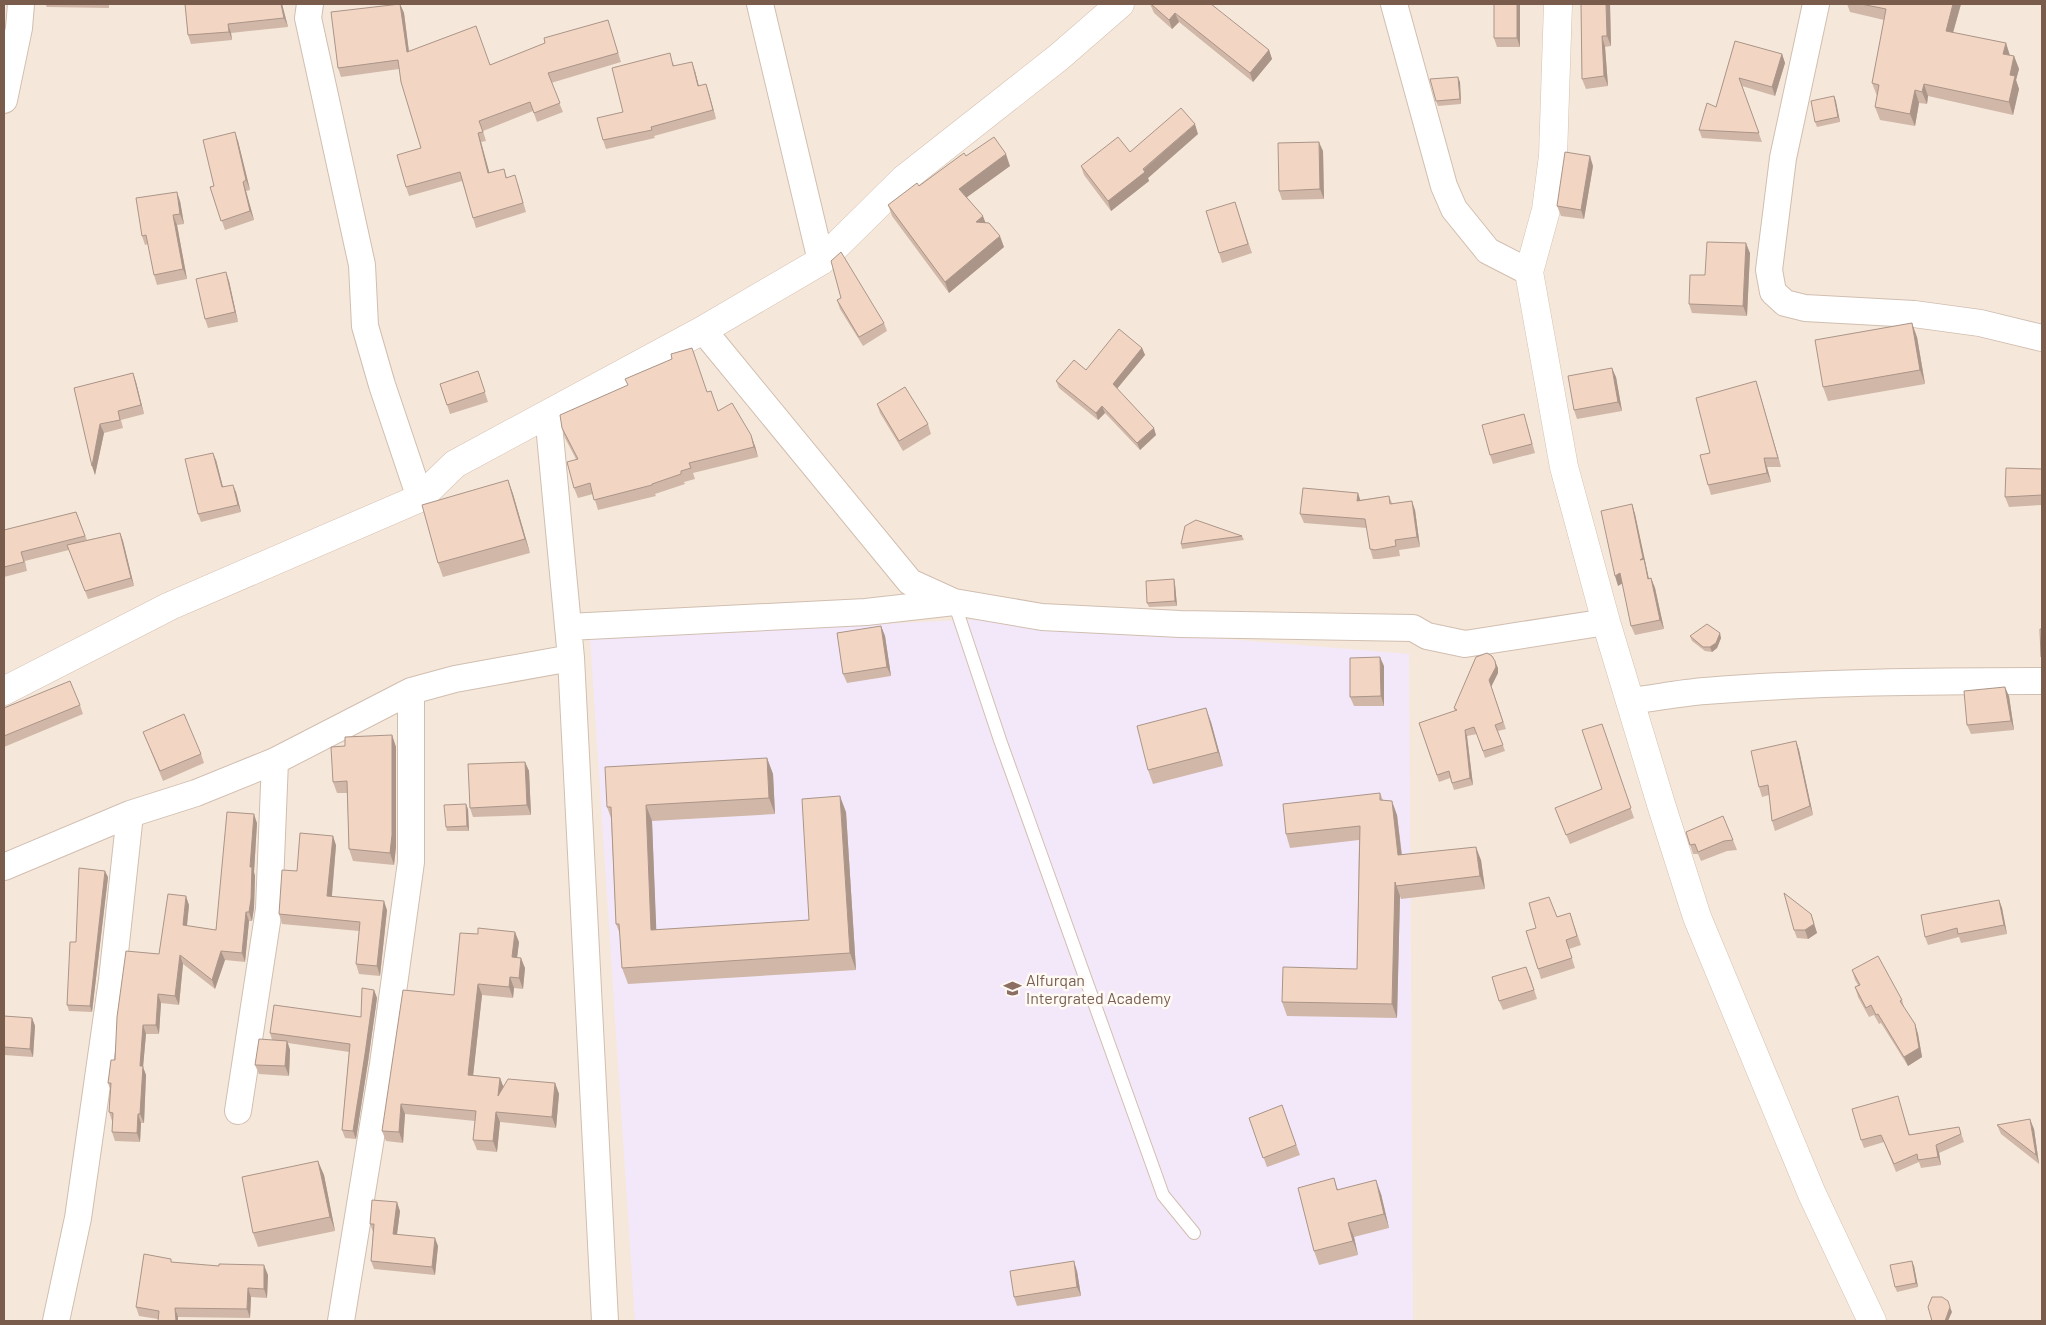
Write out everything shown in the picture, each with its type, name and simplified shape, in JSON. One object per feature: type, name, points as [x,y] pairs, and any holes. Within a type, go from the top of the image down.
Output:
[{"type":"street","points":[[4,100],[19,28],[21,4]]},
{"type":"street","points":[[310,4],[308,18],[362,265],[365,326],[382,385],[420,498]]},
{"type":"street","points":[[760,4],[760,12],[821,260]]},
{"type":"street","points":[[4,691],[170,606],[420,498],[455,464],[703,330],[821,260],[904,179],[1059,57],[1120,4]]},
{"type":"street","points":[[1394,4],[1444,186],[1454,209],[1488,251],[1529,272]]},
{"type":"street","points":[[1558,4],[1553,156],[1546,210],[1529,272],[1564,467],[1606,622],[1697,917],[1812,1194],[1872,1321]]},
{"type":"street","points":[[1816,4],[1783,158],[1769,270],[1773,292],[1785,303],[1805,308],[1914,314],[1980,323],[2042,338]]},
{"type":"street","points":[[703,330],[910,582],[954,602]]},
{"type":"street","points":[[548,414],[571,658],[605,1321]]},
{"type":"street","points":[[568,627],[866,612],[954,602],[1052,617],[1180,624],[1413,628],[1427,636],[1465,644],[1606,622]]},
{"type":"street","points":[[4,867],[130,814],[196,793],[275,761],[411,691],[455,679],[571,658]]},
{"type":"street","points":[[1630,702],[1703,691],[1776,687],[1891,682],[2042,681]]},
{"type":"street","points":[[341,1321],[383,1064],[411,862],[411,691]]},
{"type":"street","points":[[238,1111],[269,909],[275,761]]},
{"type":"street","points":[[56,1321],[78,1218],[112,980],[130,814]]},
{"type":"lane","points":[[954,602],[1003,749],[1163,1194],[1194,1233]]},
{"type":"shaded area","points":[[4,4],[2042,4],[2042,1321],[4,1321]]},
{"type":"shaded area","name":"Alfurqan Intergrated Academy","points":[[985,619],[1409,654],[1413,1321],[635,1321],[590,637]]},
{"type":"building","points":[[185,4],[281,4],[284,18],[228,24],[229,32],[188,35]]},
{"type":"building","points":[[400,4],[407,52],[476,26],[490,65],[545,43],[544,38],[608,20],[618,53],[548,73],[560,103],[534,113],[530,102],[479,121],[483,132],[478,133],[488,173],[504,169],[506,178],[515,175],[523,203],[473,218],[460,172],[406,187],[397,155],[421,148],[401,82],[398,60],[338,68],[331,12]]},
{"type":"building","points":[[1151,4],[1211,4],[1269,50],[1250,73],[1175,13],[1169,20]]},
{"type":"building","points":[[1494,4],[1517,4],[1517,38],[1494,38]]},
{"type":"building","points":[[1581,4],[1606,4],[1607,36],[1602,36],[1604,76],[1582,79]]},
{"type":"building","points":[[1861,4],[1953,4],[1946,31],[2006,43],[2003,54],[2014,56],[2010,75],[2015,76],[2009,102],[1924,84],[1922,92],[1915,90],[1910,114],[1875,107],[1879,85],[1872,83],[1886,9]]},
{"type":"building","points":[[1735,41],[1782,54],[1772,87],[1739,78],[1759,133],[1699,130],[1707,103],[1716,107]]},
{"type":"building","points":[[670,53],[673,66],[692,62],[698,86],[706,84],[713,110],[651,127],[652,130],[603,140],[597,118],[623,112],[612,68]]},
{"type":"building","points":[[1458,77],[1460,99],[1436,101],[1430,79]]},
{"type":"building","points":[[1834,96],[1838,117],[1815,122],[1811,101]]},
{"type":"building","points":[[1181,108],[1195,124],[1143,169],[1145,172],[1108,201],[1081,166],[1118,137],[1130,152]]},
{"type":"building","points":[[235,132],[246,180],[243,182],[250,211],[221,221],[210,187],[214,186],[203,140]]},
{"type":"building","points":[[994,137],[1006,154],[959,189],[983,216],[976,222],[989,223],[1000,236],[945,282],[888,205],[917,183],[919,186],[964,153],[966,156]]},
{"type":"building","points":[[1319,142],[1320,189],[1279,191],[1278,143]]},
{"type":"building","points":[[1565,152],[1590,156],[1581,210],[1557,206]]},
{"type":"building","points":[[177,192],[180,214],[173,215],[183,269],[154,275],[146,235],[142,236],[136,198]]},
{"type":"building","points":[[1235,202],[1248,244],[1219,253],[1206,211]]},
{"type":"building","points":[[1707,242],[1746,243],[1743,306],[1689,304],[1690,275],[1705,275]]},
{"type":"building","points":[[841,252],[884,323],[859,337],[837,300],[841,298],[831,261]]},
{"type":"building","points":[[226,272],[235,312],[205,319],[196,279]]},
{"type":"building","points":[[1912,323],[1920,370],[1823,387],[1815,340]]},
{"type":"building","points":[[1119,329],[1142,348],[1113,384],[1154,428],[1137,443],[1102,406],[1096,413],[1056,381],[1074,360],[1086,370]]},
{"type":"building","points":[[692,348],[707,392],[711,391],[718,411],[732,403],[751,435],[754,447],[689,463],[691,468],[681,471],[681,474],[652,485],[594,500],[590,483],[574,488],[567,462],[578,459],[562,428],[560,415],[628,385],[625,379],[672,359],[671,354]]},
{"type":"building","points":[[1612,368],[1618,402],[1574,410],[1568,376]]},
{"type":"building","points":[[478,371],[485,392],[447,405],[440,384]]},
{"type":"building","points":[[133,373],[141,405],[118,411],[120,420],[100,424],[92,466],[74,388]]},
{"type":"building","points":[[1756,381],[1778,458],[1764,458],[1767,473],[1708,485],[1700,455],[1710,453],[1696,398]]},
{"type":"building","points":[[905,387],[928,424],[899,441],[877,404]]},
{"type":"building","points":[[1524,414],[1532,444],[1490,455],[1482,425]]},
{"type":"building","points":[[213,453],[222,487],[233,485],[238,505],[198,514],[185,459]]},
{"type":"building","points":[[2006,468],[2042,469],[2042,495],[2005,497]]},
{"type":"building","points":[[508,480],[525,539],[438,563],[422,505]]},
{"type":"building","points":[[1303,488],[1358,493],[1357,501],[1389,496],[1390,504],[1412,501],[1417,537],[1395,540],[1396,546],[1375,550],[1370,549],[1365,519],[1300,514]]},
{"type":"building","points":[[1632,504],[1643,558],[1640,560],[1644,559],[1648,579],[1651,578],[1660,620],[1631,626],[1620,573],[1615,576],[1601,511]]},
{"type":"building","points":[[76,512],[85,536],[21,552],[24,562],[4,567],[4,530]]},
{"type":"building","points":[[1196,520],[1242,536],[1181,544],[1185,526]]},
{"type":"building","points":[[120,533],[131,578],[85,591],[67,545]]},
{"type":"building","points":[[1174,579],[1175,601],[1147,603],[1146,581]]},
{"type":"building","points":[[1707,624],[1720,633],[1716,643],[1710,647],[1703,647],[1690,636]]},
{"type":"building","points":[[881,626],[887,667],[843,674],[837,633]]},
{"type":"building","points":[[2040,629],[2042,629],[2042,657],[2041,657]]},
{"type":"building","points":[[1487,653],[1495,661],[1496,667],[1489,680],[1503,722],[1495,725],[1503,745],[1483,751],[1474,727],[1465,730],[1470,778],[1452,783],[1449,771],[1437,775],[1419,723],[1457,710],[1454,708],[1476,657]]},
{"type":"building","points":[[1380,657],[1381,696],[1350,697],[1350,658]]},
{"type":"building","points":[[70,681],[80,705],[4,736],[4,708]]},
{"type":"building","points":[[2005,687],[2011,721],[1967,725],[1964,691]]},
{"type":"building","points":[[1206,708],[1218,752],[1148,770],[1137,726]]},
{"type":"building","points":[[184,714],[201,754],[160,771],[143,732]]},
{"type":"building","points":[[1602,724],[1631,808],[1566,835],[1555,808],[1602,789],[1582,730]]},
{"type":"building","points":[[392,735],[392,835],[390,853],[349,849],[347,781],[333,782],[331,747],[345,746],[345,737]]},
{"type":"building","points":[[1796,741],[1810,806],[1772,821],[1768,785],[1759,787],[1751,751]]},
{"type":"building","points":[[767,758],[769,798],[646,805],[651,930],[809,920],[802,799],[840,796],[850,953],[622,968],[619,924],[616,924],[611,807],[607,807],[605,767]]},
{"type":"building","points":[[525,762],[527,805],[470,808],[468,764]]},
{"type":"building","points":[[1380,793],[1380,800],[1392,801],[1398,855],[1476,847],[1480,876],[1396,886],[1395,882],[1392,1004],[1282,1002],[1283,967],[1357,969],[1360,826],[1286,834],[1283,804]]},
{"type":"building","points":[[466,804],[467,826],[446,827],[444,805]]},
{"type":"building","points":[[227,812],[254,814],[250,867],[252,867],[251,899],[249,912],[246,912],[242,953],[221,951],[212,980],[180,955],[175,996],[158,994],[156,1025],[143,1025],[140,1066],[143,1066],[137,1133],[112,1132],[113,1113],[109,1112],[111,1083],[108,1083],[111,1060],[115,1060],[117,1017],[126,951],[159,954],[168,894],[186,896],[183,925],[216,930]]},
{"type":"building","points":[[1723,816],[1733,840],[1724,841],[1698,852],[1695,844],[1690,845],[1686,832]]},
{"type":"building","points":[[300,833],[333,836],[327,896],[384,901],[377,966],[356,964],[360,922],[279,914],[282,870],[297,871]]},
{"type":"building","points":[[79,868],[105,871],[90,1006],[67,1005],[70,942],[76,942]]},
{"type":"building","points":[[1784,893],[1811,914],[1814,924],[1805,930],[1794,930]]},
{"type":"building","points":[[1549,897],[1557,917],[1570,913],[1577,936],[1566,940],[1572,958],[1538,969],[1526,931],[1536,928],[1529,903]]},
{"type":"building","points":[[1999,900],[2004,925],[1958,934],[1957,928],[1925,937],[1921,915]]},
{"type":"building","points":[[478,928],[515,932],[512,957],[521,958],[519,978],[510,977],[509,987],[478,984],[468,1075],[500,1078],[498,1096],[508,1079],[555,1083],[552,1117],[496,1112],[493,1141],[473,1140],[476,1111],[401,1104],[399,1132],[382,1131],[403,990],[454,995],[460,933],[478,934]]},
{"type":"building","points":[[1878,956],[1902,1000],[1900,1001],[1915,1024],[1919,1048],[1904,1057],[1878,1014],[1876,1015],[1871,1005],[1866,1008],[1855,987],[1860,985],[1852,970]]},
{"type":"building","points":[[1526,967],[1534,990],[1499,1001],[1492,977]]},
{"type":"building","points":[[362,988],[374,990],[365,1054],[353,1131],[342,1130],[350,1044],[270,1033],[274,1005],[361,1017]]},
{"type":"building","points":[[4,1016],[32,1018],[30,1049],[4,1047]]},
{"type":"building","points":[[259,1039],[287,1041],[285,1066],[255,1065]]},
{"type":"building","points":[[1898,1096],[1909,1135],[1959,1127],[1961,1134],[1936,1145],[1938,1157],[1918,1160],[1917,1154],[1894,1164],[1881,1135],[1861,1140],[1852,1109]]},
{"type":"building","points":[[1282,1105],[1296,1145],[1263,1158],[1249,1118]]},
{"type":"building","points":[[2030,1119],[2036,1155],[1997,1125]]},
{"type":"building","points":[[318,1161],[330,1217],[253,1233],[242,1177]]},
{"type":"building","points":[[1334,1178],[1337,1190],[1376,1180],[1384,1214],[1348,1223],[1353,1241],[1314,1251],[1298,1188]]},
{"type":"building","points":[[372,1200],[397,1202],[393,1234],[435,1238],[432,1267],[371,1261],[374,1224],[370,1224]]},
{"type":"building","points":[[144,1254],[171,1259],[171,1262],[219,1266],[219,1264],[264,1265],[264,1289],[248,1288],[247,1309],[175,1308],[176,1321],[158,1321],[159,1311],[136,1307]]},
{"type":"building","points":[[1074,1261],[1077,1287],[1014,1297],[1010,1271]]},
{"type":"building","points":[[1912,1261],[1916,1283],[1895,1287],[1890,1265]]},
{"type":"building","points":[[1932,1297],[1942,1297],[1948,1301],[1950,1307],[1945,1321],[1932,1321],[1928,1307]]},
{"type":"place","name":"Alfurqan Intergrated Academy","points":[[1012,988]]}]
